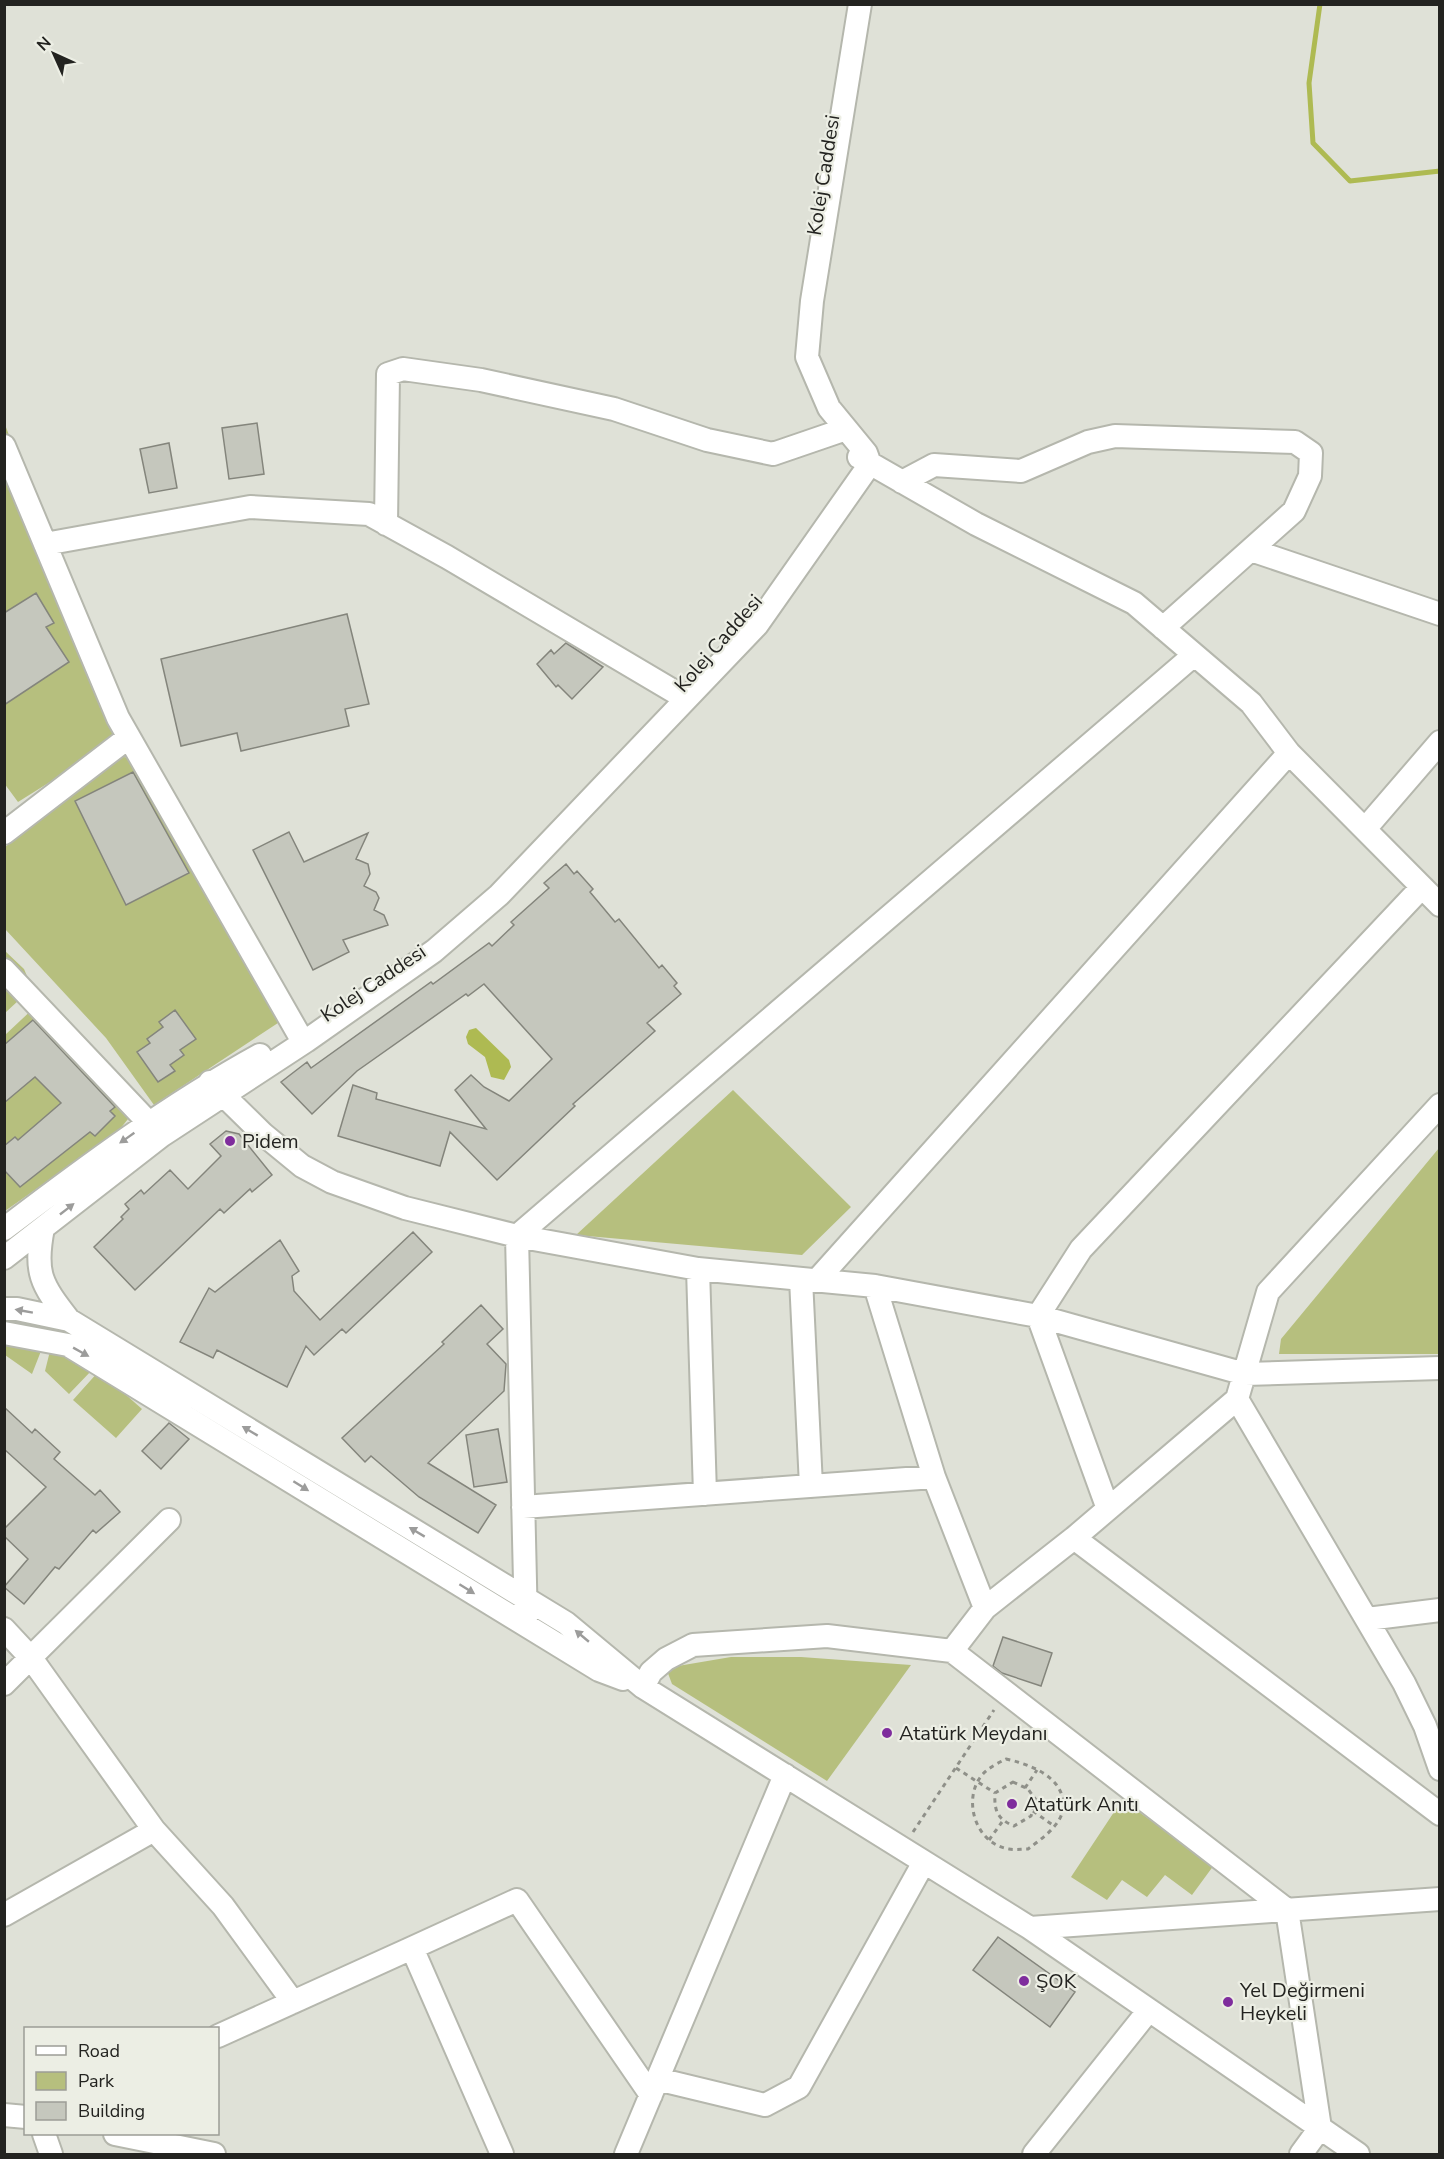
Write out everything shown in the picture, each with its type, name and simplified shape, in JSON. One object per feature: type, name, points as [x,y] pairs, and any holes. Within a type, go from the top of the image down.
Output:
[{"type":"street","name":"Kolej Caddesi","points":[[851,4],[803,302],[796,370],[818,417],[840,431],[865,461]]},
{"type":"street","points":[[386,524],[388,374],[403,369],[481,380],[614,409],[707,440],[773,454],[840,431],[807,357],[812,301],[860,4]]},
{"type":"street","points":[[902,482],[934,465],[1022,471],[1088,442],[1115,436],[1295,442],[1311,453],[1310,476],[1294,511],[1163,628]]},
{"type":"street","points":[[4,446],[118,718],[298,1033]]},
{"type":"street","name":"Kolej Caddesi","points":[[217,1089],[431,944],[493,888],[741,622],[865,461]]},
{"type":"street","name":"Kolej Caddesi","points":[[217,1089],[434,951],[499,894],[757,625],[865,461]]},
{"type":"street","points":[[865,461],[976,524],[1134,603],[1251,703],[1289,753],[1440,905]]},
{"type":"street","points":[[45,543],[250,507],[369,514],[675,692]]},
{"type":"street","points":[[1251,550],[1440,614]]},
{"type":"street","points":[[517,1236],[1194,655]]},
{"type":"street","points":[[8,823],[129,737]]},
{"type":"street","points":[[1365,829],[1440,742]]},
{"type":"street","points":[[811,1486],[810,1279],[1289,753]]},
{"type":"street","points":[[1038,1316],[1081,1249],[1422,887]]},
{"type":"street","points":[[4,970],[149,1123]]},
{"type":"street","points":[[4,1229],[149,1123],[217,1089]]},
{"type":"street","points":[[4,1258],[161,1136],[217,1089]]},
{"type":"street","points":[[217,1089],[302,1166],[332,1182],[405,1208],[517,1236],[698,1269],[875,1286],[1038,1316],[1245,1374],[1440,1368]]},
{"type":"street","points":[[952,1651],[985,1608],[1074,1538],[1237,1400],[1268,1292],[1440,1105]]},
{"type":"street","points":[[43,1228],[37,1257],[47,1292],[69,1320]]},
{"type":"street","points":[[517,1236],[526,1625]]},
{"type":"street","points":[[698,1269],[705,1494]]},
{"type":"street","points":[[875,1286],[934,1477],[985,1608]]},
{"type":"street","points":[[4,1310],[17,1309],[69,1320],[566,1623],[643,1687],[1030,1928],[1358,2154]]},
{"type":"street","points":[[1038,1316],[1108,1509]]},
{"type":"street","points":[[4,1333],[68,1345],[599,1670],[643,1687]]},
{"type":"street","points":[[1237,1400],[1404,1683],[1425,1726],[1440,1769]]},
{"type":"street","points":[[523,1507],[934,1477]]},
{"type":"street","points":[[4,1684],[169,1520]]},
{"type":"street","points":[[1074,1538],[1440,1814]]},
{"type":"street","points":[[1367,1619],[1440,1610]]},
{"type":"street","points":[[4,1629],[31,1658],[154,1830],[223,1906],[293,2002]]},
{"type":"street","points":[[643,1687],[651,1672],[666,1659],[693,1645],[827,1636],[952,1651],[1287,1910],[1320,2128],[1301,2154]]},
{"type":"street","points":[[626,2154],[785,1775]]},
{"type":"street","points":[[4,1915],[154,1830]]},
{"type":"street","points":[[219,2036],[518,1900],[654,2087],[765,2105],[799,2087],[924,1862]]},
{"type":"street","points":[[1030,1928],[1440,1899]]},
{"type":"street","points":[[412,1948],[502,2154]]},
{"type":"street","points":[[1034,2154],[1149,2010]]},
{"type":"street","points":[[4,2115],[24,2117]]},
{"type":"street","points":[[45,2135],[51,2154]]},
{"type":"street","points":[[124,2135],[214,2154]]},
{"type":"path","points":[[902,1848],[1005,1692]]},
{"type":"path","points":[[1006,1759],[1027,1763],[1037,1770],[1049,1777],[1061,1792],[1064,1810],[1054,1826],[1028,1849],[1007,1850],[989,1840],[975,1820],[970,1804],[977,1782],[983,1773],[1006,1759]]},
{"type":"path","points":[[955,1768],[995,1793]]},
{"type":"path","points":[[1025,1788],[1037,1770]]},
{"type":"path","points":[[1013,1782],[1025,1788],[1036,1800],[1031,1816],[1014,1826],[1003,1821],[994,1808],[995,1793],[1013,1782]]},
{"type":"path","points":[[1032,1811],[1054,1826]]},
{"type":"path","points":[[989,1840],[1003,1821]]},
{"type":"green space","points":[[4,422],[104,686],[133,730],[18,802],[4,783]]},
{"type":"green space","points":[[123,757],[136,758],[281,1021],[154,1105],[106,1038],[5,929],[5,847],[94,775]]},
{"type":"green space","points":[[4,950],[24,969],[32,988],[5,1013]]},
{"type":"green space","points":[[37,1005],[136,1109],[120,1129],[75,1167],[69,1166],[5,1211],[5,1035]]},
{"type":"green space","points":[[733,1090],[851,1207],[802,1255],[576,1235]]},
{"type":"green space","points":[[1439,1148],[1439,1354],[1279,1354],[1281,1339]]},
{"type":"green space","points":[[5,1315],[32,1320],[54,1328],[100,1352],[5,1323]]},
{"type":"green space","points":[[4,1338],[41,1351],[32,1374],[5,1355]]},
{"type":"green space","points":[[50,1351],[72,1356],[93,1369],[69,1394],[45,1371]]},
{"type":"green space","points":[[99,1371],[142,1409],[116,1438],[73,1400]]},
{"type":"green space","points":[[731,1657],[801,1657],[911,1665],[827,1781],[672,1684],[666,1668]]},
{"type":"green space","points":[[1122,1800],[1214,1865],[1192,1895],[1165,1875],[1147,1897],[1122,1880],[1107,1900],[1071,1877]]},
{"type":"shaded area","points":[[476,1028],[509,1060],[511,1067],[504,1080],[491,1077],[485,1057],[468,1044],[466,1037],[469,1030]]},
{"type":"building","points":[[257,423],[264,474],[229,479],[222,428]]},
{"type":"building","points":[[169,443],[177,488],[149,493],[140,449]]},
{"type":"building","points":[[36,593],[54,623],[46,627],[69,662],[4,705],[4,613]]},
{"type":"building","points":[[347,614],[369,704],[345,709],[349,726],[241,751],[237,733],[181,746],[161,659]]},
{"type":"building","points":[[566,643],[603,667],[572,699],[558,685],[556,687],[537,664],[551,650],[554,654]]},
{"type":"building","points":[[133,772],[189,873],[126,905],[75,801]]},
{"type":"building","points":[[289,832],[304,862],[368,833],[356,859],[368,864],[370,874],[364,886],[376,892],[379,898],[374,910],[384,915],[388,925],[343,940],[349,952],[313,970],[253,850]]},
{"type":"building","points":[[566,864],[574,874],[577,871],[593,889],[590,892],[615,922],[619,919],[659,968],[662,965],[677,983],[674,986],[681,994],[647,1023],[655,1031],[573,1104],[575,1106],[497,1180],[450,1132],[440,1166],[338,1136],[353,1085],[377,1093],[376,1099],[486,1129],[455,1090],[471,1075],[484,1087],[509,1101],[552,1059],[484,984],[468,996],[466,994],[357,1071],[312,1114],[281,1082],[307,1062],[311,1068],[431,982],[433,984],[489,943],[492,946],[514,925],[511,922],[549,888],[544,883]]},
{"type":"building","points":[[175,1010],[196,1039],[180,1050],[184,1055],[170,1065],[175,1071],[158,1082],[137,1052],[150,1043],[147,1039],[163,1027],[159,1022]]},
{"type":"building","points":[[33,1020],[115,1107],[110,1111],[115,1116],[95,1136],[90,1132],[20,1187],[4,1170],[4,1146],[15,1137],[18,1140],[61,1103],[35,1077],[4,1103],[4,1045]]},
{"type":"building","points":[[226,1131],[239,1134],[272,1175],[252,1192],[250,1189],[224,1213],[220,1209],[135,1290],[94,1247],[123,1219],[121,1217],[129,1209],[125,1204],[141,1190],[144,1194],[170,1170],[188,1189],[221,1156],[210,1144]]},
{"type":"building","points":[[413,1232],[432,1252],[346,1333],[342,1329],[314,1355],[306,1346],[287,1387],[217,1350],[213,1358],[180,1342],[209,1288],[215,1292],[280,1240],[299,1271],[292,1276],[294,1291],[320,1320]]},
{"type":"building","points":[[481,1305],[503,1329],[487,1344],[506,1364],[504,1391],[428,1463],[496,1505],[478,1533],[419,1497],[371,1456],[365,1462],[342,1438],[444,1344],[442,1342]]},
{"type":"building","points":[[4,1407],[32,1433],[35,1429],[60,1452],[54,1459],[95,1495],[100,1490],[120,1512],[96,1533],[93,1530],[59,1569],[55,1567],[24,1604],[4,1587],[28,1559],[4,1536],[4,1529],[46,1487],[4,1449]]},
{"type":"building","points":[[169,1423],[189,1439],[161,1469],[142,1451]]},
{"type":"building","points":[[498,1429],[507,1482],[474,1487],[466,1435]]},
{"type":"building","points":[[1003,1637],[1052,1653],[1041,1686],[1002,1673],[993,1666]]},
{"type":"building","name":"ŞOK","points":[[998,1937],[1075,1992],[1050,2027],[973,1970]]},
{"type":"waterway","points":[[1320,4],[1309,83],[1313,143],[1350,181],[1440,171]]},
{"type":"place","name":"Pidem","points":[[230,1141]]},
{"type":"place","name":"Atatürk Meydanı","points":[[887,1733]]},
{"type":"place","name":"Atatürk Anıtı","points":[[1012,1804]]},
{"type":"place","name":"ŞOK","points":[[1024,1981]]},
{"type":"place","name":"Yel Değirmeni Heykeli","points":[[1228,2002]]}]
